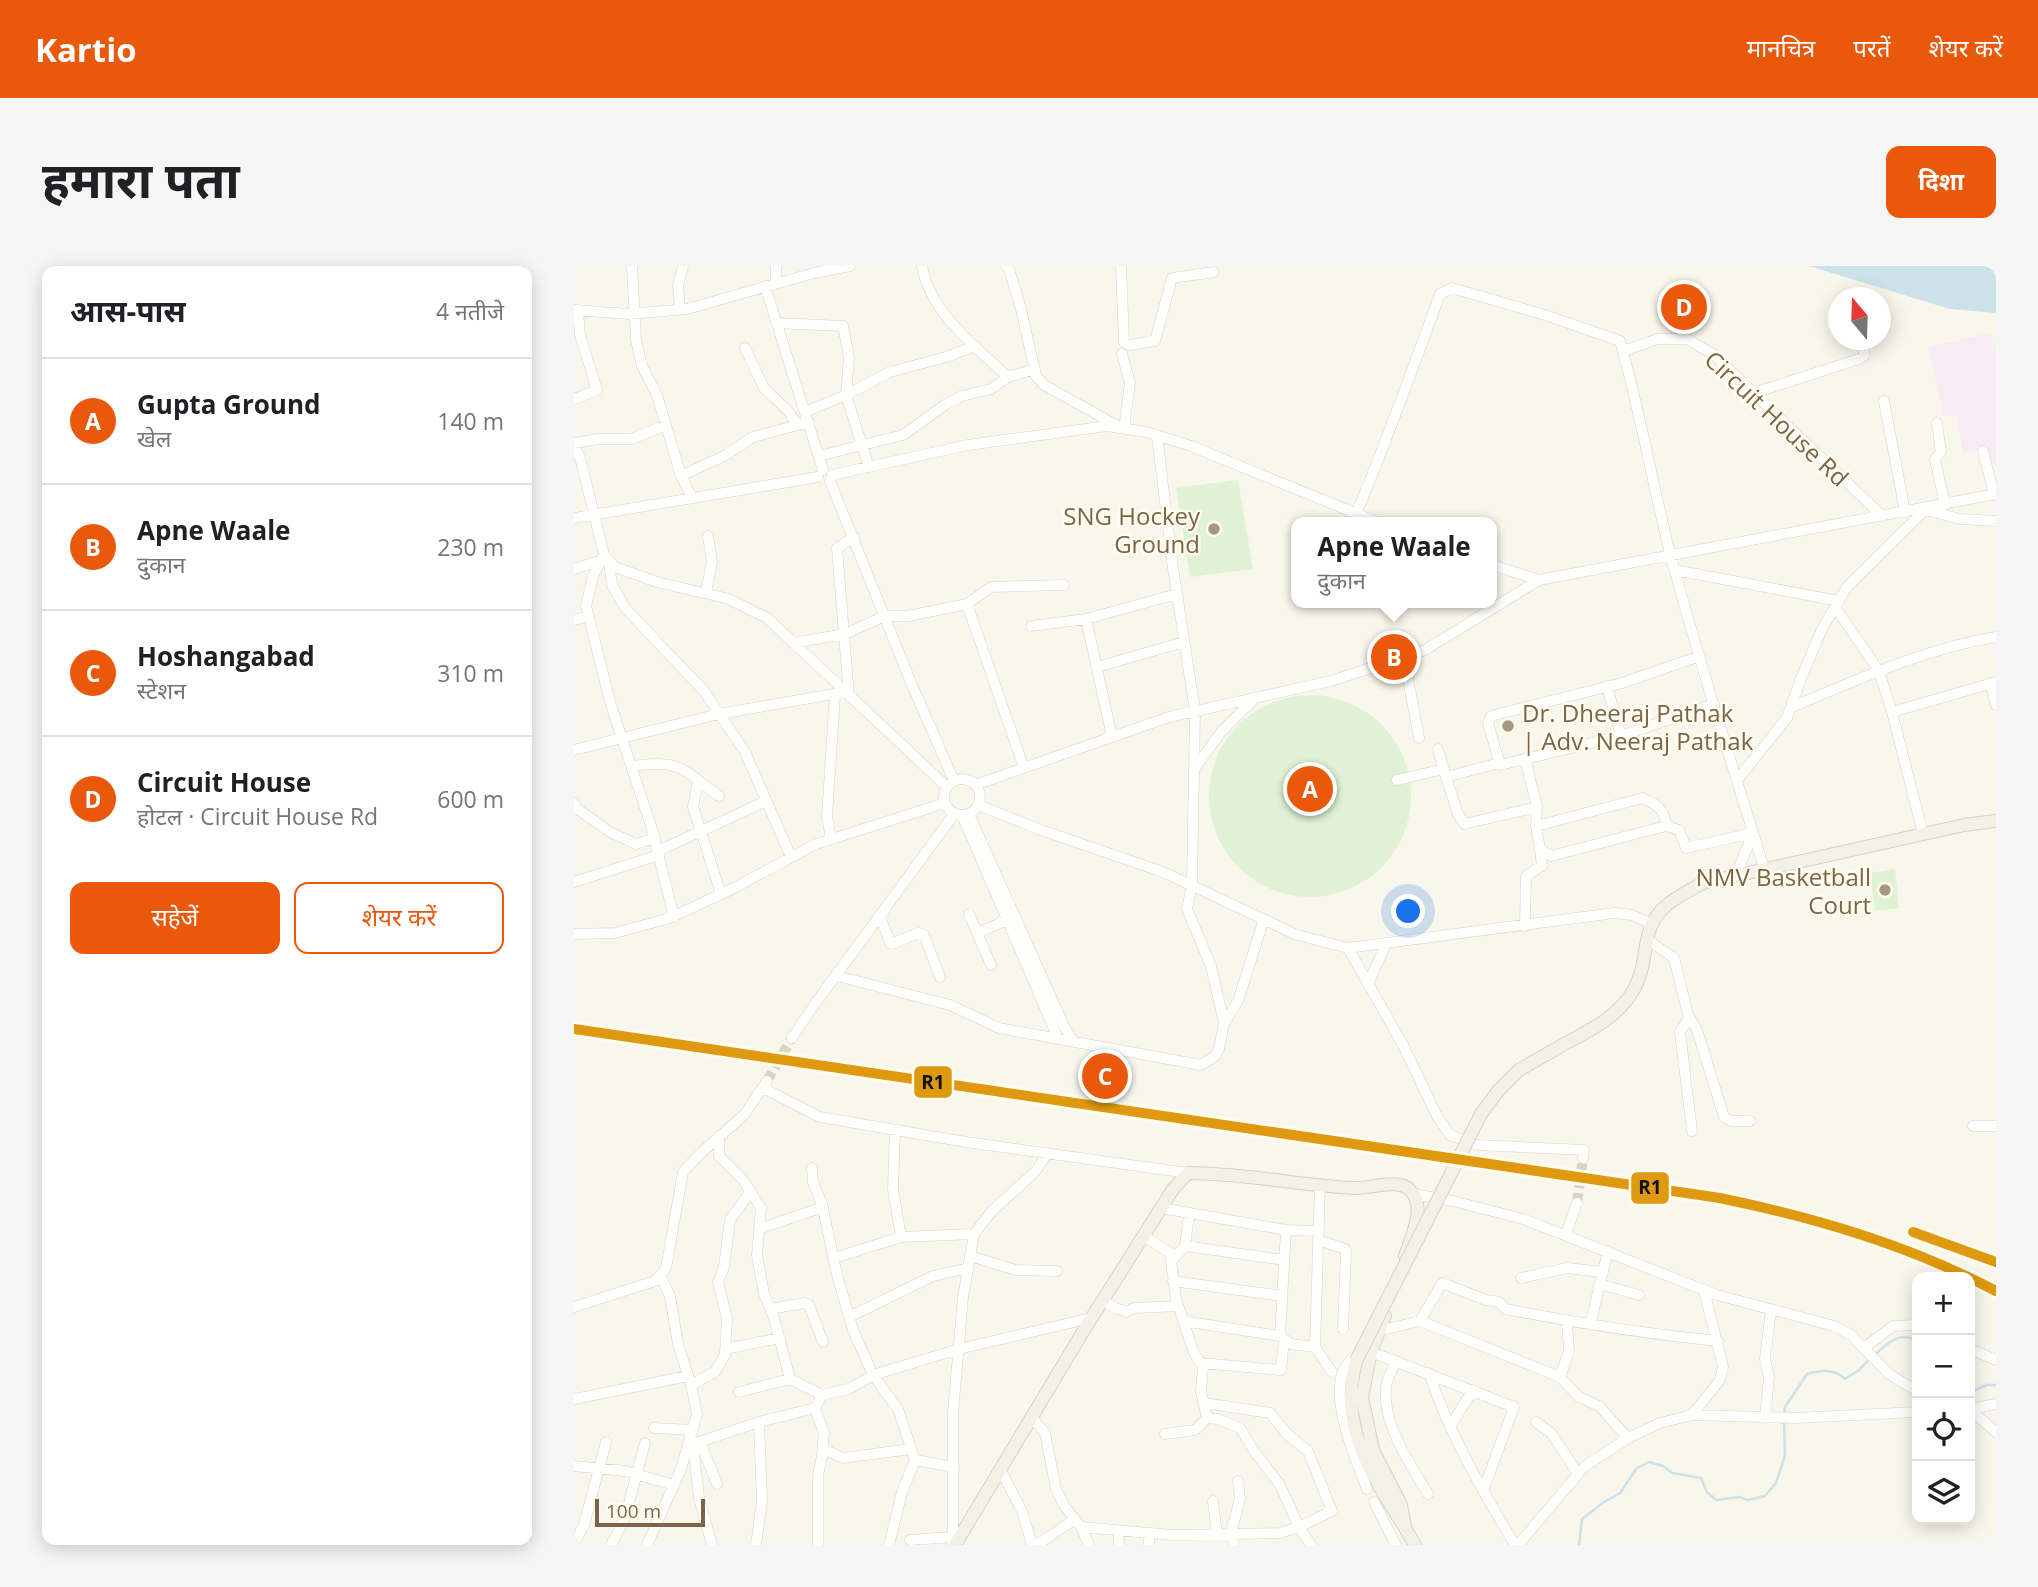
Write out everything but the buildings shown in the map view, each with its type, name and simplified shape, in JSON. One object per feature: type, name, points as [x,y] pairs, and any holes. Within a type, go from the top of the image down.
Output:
[{"type":"main road","points":[[1415,1545],[1366,1461],[1356,1429],[1351,1390],[1356,1361],[1480,1114],[1498,1091],[1520,1070],[1613,1016],[1634,989],[1647,940],[1657,915],[1674,899],[1703,883],[1964,825],[1996,821]]},
{"type":"main road","points":[[953,1542],[1091,1318],[1173,1189],[1188,1172],[1357,1188],[1399,1184],[1410,1189],[1417,1201],[1418,1214],[1393,1298],[1371,1352],[1362,1397],[1373,1450],[1401,1505],[1405,1527]]},
{"type":"street","points":[[632,266],[636,340],[642,366],[657,396],[681,476],[692,497]]},
{"type":"street","points":[[680,309],[678,286],[683,266]]},
{"type":"street","points":[[776,266],[770,285],[776,323],[819,456],[854,537],[951,784]]},
{"type":"street","points":[[574,399],[597,390],[580,335],[576,310],[635,313],[680,309],[834,267],[850,266]]},
{"type":"street","points":[[922,266],[925,284],[936,303],[1008,377]]},
{"type":"street","points":[[1006,266],[1021,309],[1036,376],[1044,385],[1122,428]]},
{"type":"street","points":[[1121,266],[1126,345],[1156,341],[1172,278],[1214,272]]},
{"type":"street","points":[[1356,514],[1391,431],[1440,294],[1452,288],[1545,315],[1620,341],[1671,556],[1764,868]]},
{"type":"street","points":[[776,323],[843,326],[849,357],[846,395],[869,467]]},
{"type":"street","name":"Circuit House Rd","points":[[1623,351],[1658,339],[1687,339],[1714,355],[1882,516]]},
{"type":"street","points":[[681,476],[726,455],[753,437],[797,425],[890,372],[975,346]]},
{"type":"street","points":[[745,348],[764,388],[789,411],[797,425]]},
{"type":"street","points":[[1754,393],[1859,359],[1864,355],[1864,350]]},
{"type":"street","points":[[1122,354],[1130,383],[1122,428]]},
{"type":"street","points":[[819,456],[903,435],[962,396],[991,390],[1008,377],[1035,369]]},
{"type":"street","points":[[1884,401],[1905,512]]},
{"type":"street","points":[[1937,424],[1941,452],[1935,459],[1945,505]]},
{"type":"street","points":[[666,425],[631,439],[599,439],[574,444],[581,461],[612,585],[626,609],[704,691],[745,752],[791,857]]},
{"type":"street","points":[[574,518],[826,476],[968,445],[1107,426],[1157,435],[1191,446],[1364,517]]},
{"type":"street","points":[[1157,435],[1195,712],[1192,885],[1186,909],[1210,966],[1224,1023]]},
{"type":"street","points":[[1497,606],[1539,580],[1995,495],[1983,452]]},
{"type":"street","points":[[1925,509],[1960,519],[1996,521]]},
{"type":"street","points":[[1737,780],[1787,719],[1822,629],[1847,587],[1925,509]]},
{"type":"street","points":[[706,593],[712,562],[708,536]]},
{"type":"street","points":[[831,839],[827,817],[843,694],[845,634],[837,548],[854,537]]},
{"type":"street","points":[[574,569],[605,559]]},
{"type":"street","points":[[605,559],[615,567],[657,582],[729,599],[767,618],[843,694],[951,784]]},
{"type":"street","points":[[605,559],[593,576],[586,606],[611,705],[655,838],[674,917]]},
{"type":"street","points":[[1497,567],[1539,580]]},
{"type":"street","points":[[1675,570],[1837,604],[1879,671],[1923,834]]},
{"type":"street","points":[[793,643],[845,634],[885,616],[908,616],[967,604],[991,587],[1064,585]]},
{"type":"street","points":[[1031,626],[1086,619],[1177,594]]},
{"type":"street","points":[[967,604],[1024,768]]},
{"type":"street","points":[[1073,1041],[1011,919],[962,814],[945,803],[944,795],[951,784],[962,779],[975,785],[1169,717],[1331,681],[1425,650],[1493,608]]},
{"type":"street","points":[[574,620],[589,616]]},
{"type":"street","points":[[1086,619],[1112,737]]},
{"type":"street","points":[[1792,707],[1900,661],[1967,642],[1996,637]]},
{"type":"street","points":[[1097,667],[1184,642]]},
{"type":"street","points":[[1499,763],[1488,723],[1491,716],[1607,686],[1700,656]]},
{"type":"street","points":[[1404,657],[1419,738]]},
{"type":"street","points":[[1892,712],[1993,683],[1996,705]]},
{"type":"street","points":[[1607,686],[1621,736]]},
{"type":"street","points":[[574,750],[719,714],[843,694]]},
{"type":"street","points":[[1195,769],[1221,732],[1254,698]]},
{"type":"street","points":[[1397,780],[1499,763],[1500,765],[1621,736],[1714,704]]},
{"type":"street","points":[[1438,749],[1458,814],[1464,824],[1537,807]]},
{"type":"street","points":[[1525,759],[1537,807],[1536,825],[1542,866],[1526,876],[1525,926]]},
{"type":"street","points":[[632,766],[657,762],[680,766],[719,796]]},
{"type":"street","points":[[698,780],[693,807],[721,894]]},
{"type":"street","points":[[792,1038],[880,917],[962,814],[978,805],[980,798],[975,785]]},
{"type":"street","points":[[1536,825],[1643,798],[1659,806],[1666,817],[1666,826]]},
{"type":"street","points":[[574,882],[658,853],[766,800]]},
{"type":"street","points":[[574,934],[615,933],[674,917],[831,839],[945,803]]},
{"type":"street","points":[[978,805],[1163,872],[1297,934],[1348,948],[1614,913],[1632,915],[1652,924]]},
{"type":"street","points":[[575,807],[610,832],[635,844],[655,838]]},
{"type":"street","points":[[1540,849],[1551,856],[1666,826],[1679,830],[1686,848],[1753,832]]},
{"type":"street","points":[[1736,875],[1753,832]]},
{"type":"street","points":[[969,914],[991,965]]},
{"type":"street","points":[[880,917],[891,944],[919,933],[924,935],[940,977]]},
{"type":"street","points":[[977,933],[1011,919]]},
{"type":"street","points":[[1011,919],[1058,1038]]},
{"type":"street","points":[[838,976],[950,1005],[999,1028],[1201,1065],[1215,1056],[1219,1049],[1224,1023],[1238,1001],[1264,919]]},
{"type":"street","points":[[1647,940],[1674,958],[1689,1018],[1697,1030],[1724,1117],[1731,1121],[1750,1121]]},
{"type":"street","points":[[1368,984],[1386,944]]},
{"type":"street","points":[[1348,948],[1403,1045],[1437,1116],[1450,1135],[1478,1145],[1584,1150],[1583,1158]]},
{"type":"street","points":[[1689,1018],[1680,1032],[1692,1132]]},
{"type":"street","points":[[574,1307],[655,1281],[666,1268],[683,1172],[744,1115],[765,1084],[820,1117],[1188,1172]]},
{"type":"street","points":[[1973,1126],[1996,1126]]},
{"type":"street","points":[[895,1130],[893,1189],[901,1237]]},
{"type":"street","points":[[719,1136],[719,1156],[743,1180],[761,1208],[757,1255],[764,1294],[780,1338],[790,1378]]},
{"type":"street","points":[[909,1540],[953,1542],[953,1413],[962,1297],[974,1234],[992,1211],[1037,1171],[1047,1153]]},
{"type":"street","points":[[812,1168],[813,1182],[823,1208],[849,1317],[873,1375],[898,1409],[915,1460],[902,1492],[889,1545]]},
{"type":"street","points":[[1320,1185],[1315,1347],[1332,1372]]},
{"type":"street","points":[[574,1399],[690,1381],[715,1372],[726,1349],[727,1319],[718,1282],[724,1267],[730,1220],[750,1192]]},
{"type":"street","points":[[1413,1194],[1523,1219],[1608,1251],[1671,1279],[1834,1326],[1851,1335],[1889,1374],[1912,1388]]},
{"type":"street","points":[[1566,1234],[1577,1203]]},
{"type":"street","points":[[759,1229],[823,1208]]},
{"type":"street","points":[[1161,1208],[1318,1236],[1345,1249],[1343,1329]]},
{"type":"street","points":[[1171,1261],[1185,1246],[1189,1215]]},
{"type":"street","points":[[1200,1363],[1281,1370],[1286,1230]]},
{"type":"street","points":[[834,1258],[901,1237],[974,1234]]},
{"type":"street","points":[[1144,1236],[1170,1253],[1178,1307],[1194,1353],[1203,1367],[1201,1392],[1207,1418]]},
{"type":"street","points":[[1185,1246],[1284,1260]]},
{"type":"street","points":[[1590,1325],[1608,1251]]},
{"type":"street","points":[[970,1256],[1016,1270],[1057,1271]]},
{"type":"street","points":[[849,1317],[933,1276],[968,1268]]},
{"type":"street","points":[[1521,1278],[1567,1268],[1602,1272]]},
{"type":"street","points":[[660,1275],[670,1296],[678,1344],[697,1414],[693,1430],[699,1498],[712,1545]]},
{"type":"street","points":[[1173,1281],[1282,1296]]},
{"type":"street","points":[[1420,1321],[1442,1283],[1486,1300],[1499,1302],[1506,1309],[1567,1322],[1718,1341]]},
{"type":"street","points":[[1599,1284],[1639,1295]]},
{"type":"street","points":[[1692,1415],[1720,1380],[1723,1367],[1704,1290]]},
{"type":"street","points":[[1103,1300],[1127,1312],[1134,1308],[1178,1307]]},
{"type":"street","points":[[770,1309],[804,1303],[809,1305],[823,1342]]},
{"type":"street","points":[[1769,1418],[1769,1377],[1765,1359],[1771,1310]]},
{"type":"street","points":[[739,1392],[790,1378],[821,1395],[849,1389],[873,1375],[959,1349],[1091,1318]]},
{"type":"street","points":[[1183,1321],[1282,1338],[1292,1344],[1315,1347]]},
{"type":"street","points":[[1378,1331],[1420,1321],[1560,1377],[1579,1397],[1598,1406],[1628,1438]]},
{"type":"street","points":[[1560,1377],[1569,1352],[1567,1322]]},
{"type":"street","points":[[1866,1350],[1893,1326],[1912,1325]]},
{"type":"street","points":[[726,1349],[780,1338]]},
{"type":"street","points":[[1975,1351],[1996,1360]]},
{"type":"street","points":[[1367,1489],[1345,1429],[1340,1386],[1349,1362],[1363,1353],[1371,1352],[1511,1405],[1514,1410],[1483,1491]]},
{"type":"street","points":[[1396,1361],[1386,1387],[1388,1410],[1402,1448],[1428,1494]]},
{"type":"street","points":[[1429,1373],[1450,1427],[1483,1491],[1517,1545],[1584,1467],[1628,1438],[1660,1423],[1692,1415],[1795,1418],[1912,1412]]},
{"type":"street","points":[[1450,1427],[1473,1390]]},
{"type":"street","points":[[818,1545],[818,1475],[824,1433],[815,1408],[821,1395]]},
{"type":"street","points":[[1037,1545],[1078,1523],[1173,1540],[1231,1533],[1280,1533],[1332,1511],[1308,1451],[1287,1434],[1270,1413],[1204,1403]]},
{"type":"street","points":[[1975,1409],[1996,1404]]},
{"type":"street","points":[[648,1545],[694,1444],[759,1422],[815,1408]]},
{"type":"street","points":[[1975,1414],[1996,1432]]},
{"type":"street","points":[[1031,1416],[1045,1433],[1056,1489],[1089,1545]]},
{"type":"street","points":[[1165,1434],[1195,1430],[1207,1418]]},
{"type":"street","points":[[1207,1418],[1218,1419],[1240,1428],[1280,1485],[1299,1527],[1311,1545]]},
{"type":"street","points":[[756,1545],[762,1501],[759,1422]]},
{"type":"street","points":[[1536,1422],[1552,1434],[1578,1474]]},
{"type":"street","points":[[654,1428],[693,1430]]},
{"type":"street","points":[[574,1544],[584,1525],[606,1442]]},
{"type":"street","points":[[611,1545],[625,1518],[645,1443]]},
{"type":"street","points":[[694,1444],[718,1485]]},
{"type":"street","points":[[823,1449],[843,1458],[911,1448]]},
{"type":"street","points":[[915,1460],[954,1467]]},
{"type":"street","points":[[574,1466],[625,1471],[674,1485]]},
{"type":"street","points":[[1000,1469],[1022,1511],[1032,1545]]},
{"type":"street","points":[[1234,1545],[1231,1533],[1240,1499],[1238,1481]]},
{"type":"street","points":[[1213,1501],[1217,1534]]},
{"type":"street","points":[[1374,1502],[1396,1545]]},
{"type":"street","points":[[1118,1531],[1119,1545]]},
{"type":"street","points":[[1251,1533],[1251,1545]]},
{"type":"street","points":[[1149,1534],[1150,1545]]},
{"type":"shaded area","points":[[1991,333],[1993,345],[1996,345],[1996,463],[1989,464],[1980,450],[1963,453],[1957,416],[1944,416],[1928,347]]},
{"type":"green space","name":"SNG Hockey Ground","points":[[1238,480],[1253,569],[1190,577],[1176,488]]},
{"type":"green space","points":[[1310,695],[1349,703],[1366,712],[1381,725],[1394,740],[1403,757],[1411,796],[1403,835],[1394,852],[1381,867],[1366,880],[1349,889],[1310,897],[1271,889],[1254,880],[1239,867],[1226,852],[1217,835],[1209,796],[1217,757],[1226,740],[1239,725],[1254,712],[1271,703]]},
{"type":"green space","name":"NMV Basketball Court","points":[[1895,869],[1899,908],[1875,911],[1870,873]]},
{"type":"water","points":[[1809,266],[1996,266],[1996,313],[1950,309],[1891,291],[1891,287],[1878,287]]},
{"type":"waterway","points":[[1874,1356],[1894,1340],[1906,1337],[1912,1339]]},
{"type":"waterway","points":[[1784,1414],[1785,1407],[1807,1374],[1827,1371],[1837,1373],[1845,1379],[1869,1360]]},
{"type":"waterway","points":[[1975,1390],[1996,1385]]},
{"type":"waterway","points":[[1579,1545],[1582,1519],[1620,1493],[1637,1468],[1649,1462],[1663,1466],[1672,1473],[1701,1478],[1707,1492],[1716,1500],[1739,1497],[1748,1500],[1765,1496],[1776,1483],[1785,1456],[1784,1421]]},
{"type":"tunnel","points":[[767,1081],[792,1038]]},
{"type":"tunnel","points":[[1577,1203],[1583,1158]]},
{"type":"transit line","name":"R1","points":[[574,1029],[1720,1198],[1791,1214],[1861,1235],[1930,1260],[1996,1291]]},
{"type":"transit line","name":"R1","points":[[1913,1232],[1996,1262]]},
{"type":"place","name":"Circuit House","points":[[1684,307]]},
{"type":"place","name":"SNG Hockey Ground","points":[[1214,529]]},
{"type":"place","name":"Apne Waale","points":[[1394,657]]},
{"type":"place","name":"Dr. Dheeraj Pathak | Adv. Neeraj Pathak","points":[[1508,726]]},
{"type":"place","name":"Gupta Ground","points":[[1310,789]]},
{"type":"place","name":"NMV Basketball Court","points":[[1885,890]]},
{"type":"place","name":"Hoshangabad","points":[[1105,1076]]}]
